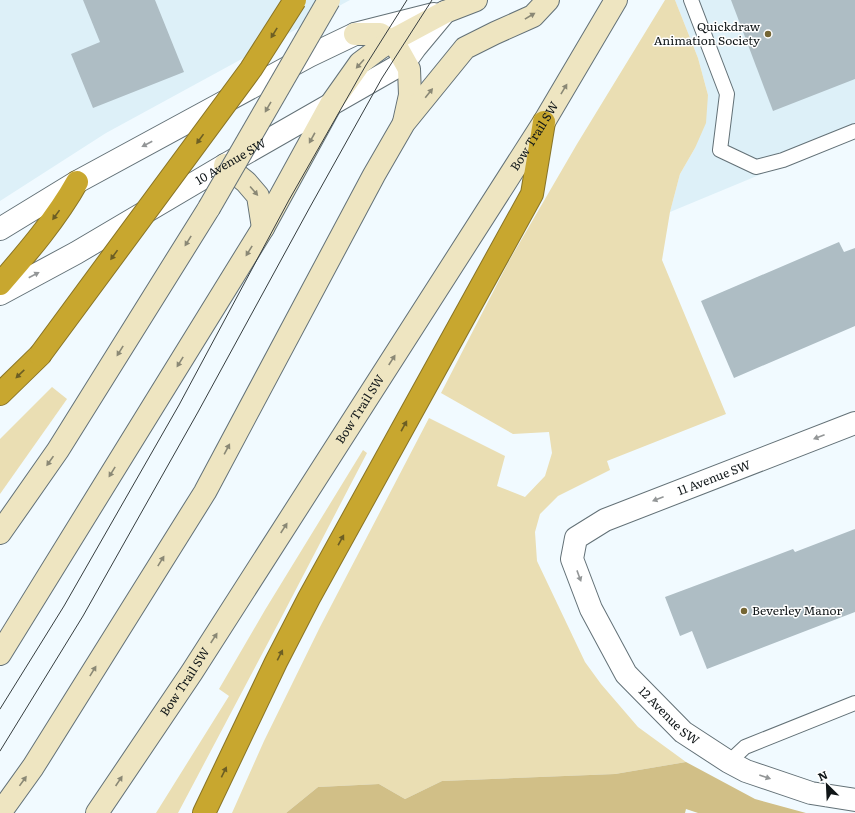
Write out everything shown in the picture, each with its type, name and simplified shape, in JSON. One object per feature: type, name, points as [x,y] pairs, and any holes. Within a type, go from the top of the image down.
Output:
[{"type":"highway","points":[[0,394],[40,355],[251,69],[295,0]]},
{"type":"highway","points":[[204,813],[276,662],[309,598],[532,194],[544,122]]},
{"type":"highway","points":[[0,284],[68,198],[76,182]]},
{"type":"main road","points":[[0,532],[58,450],[209,208],[329,0]]},
{"type":"main road","name":"10 Avenue SW","points":[[445,12],[476,0]]},
{"type":"main road","points":[[0,813],[33,767],[205,492],[374,174],[404,123],[466,48],[533,16],[548,0]]},
{"type":"main road","name":"Bow Trail SW","points":[[97,813],[192,672],[544,122],[616,0]]},
{"type":"main road","points":[[0,654],[263,228],[331,104],[360,63],[391,41],[445,12]]},
{"type":"main road","points":[[354,34],[380,34],[396,44],[409,69],[410,95],[404,123]]},
{"type":"main road","points":[[225,165],[246,182],[258,196],[263,228]]},
{"type":"street","name":"10 Avenue SW","points":[[0,229],[76,182],[308,56],[354,34],[445,12]]},
{"type":"street","name":"10 Avenue SW","points":[[0,294],[76,253],[225,165],[405,62],[445,12]]},
{"type":"street","name":"11 Avenue SW","points":[[576,538],[605,520],[855,423]]},
{"type":"street","name":"12 Avenue SW","points":[[576,538],[572,559],[591,610],[626,674],[683,732],[729,762],[746,771],[811,793],[855,800]]},
{"type":"lane","points":[[691,0],[727,94],[720,150],[756,167],[783,160],[855,131]]},
{"type":"lane","points":[[729,762],[745,747],[855,703]]},
{"type":"shaded area","points":[[0,0],[350,0],[106,133],[0,201]]},
{"type":"shaded area","points":[[665,0],[675,0],[698,58],[708,95],[706,123],[695,148],[680,174],[670,212],[662,260],[726,414],[607,461],[610,470],[558,496],[540,514],[535,532],[537,561],[585,662],[601,684],[638,727],[686,762],[615,774],[442,781],[405,799],[379,784],[318,787],[286,813],[232,813],[264,741],[320,627],[429,418],[505,456],[497,486],[525,497],[545,476],[552,453],[549,432],[513,434],[441,393],[509,261],[577,144]]},
{"type":"shaded area","points":[[675,0],[855,0],[855,135],[670,212],[680,174],[695,148],[708,95],[698,58]]},
{"type":"shaded area","points":[[52,387],[67,399],[0,494],[0,439]]},
{"type":"shaded area","points":[[363,450],[367,453],[178,813],[156,813],[229,696],[219,689],[265,610]]},
{"type":"shaded area","points":[[686,762],[755,799],[806,813],[698,813],[686,809],[685,813],[286,813],[318,787],[379,784],[405,799],[442,781],[615,774]]},
{"type":"building","points":[[83,0],[155,0],[184,72],[93,108],[71,54],[100,42]]},
{"type":"building","points":[[731,0],[855,0],[855,79],[773,111]]},
{"type":"building","points":[[839,242],[844,252],[855,248],[855,326],[734,378],[701,301]]},
{"type":"building","name":"Beverley Manor","points":[[855,529],[855,612],[707,669],[692,631],[680,636],[665,597],[793,549],[795,552]]},
{"type":"tram line","points":[[0,709],[64,606],[179,405],[289,200],[366,65],[407,0]]},
{"type":"tram line","points":[[0,751],[83,616],[198,412],[382,78],[432,0]]},
{"type":"place","name":"Quickdraw Animation Society","points":[[768,34]]},
{"type":"place","name":"Beverley Manor","points":[[744,611]]}]
